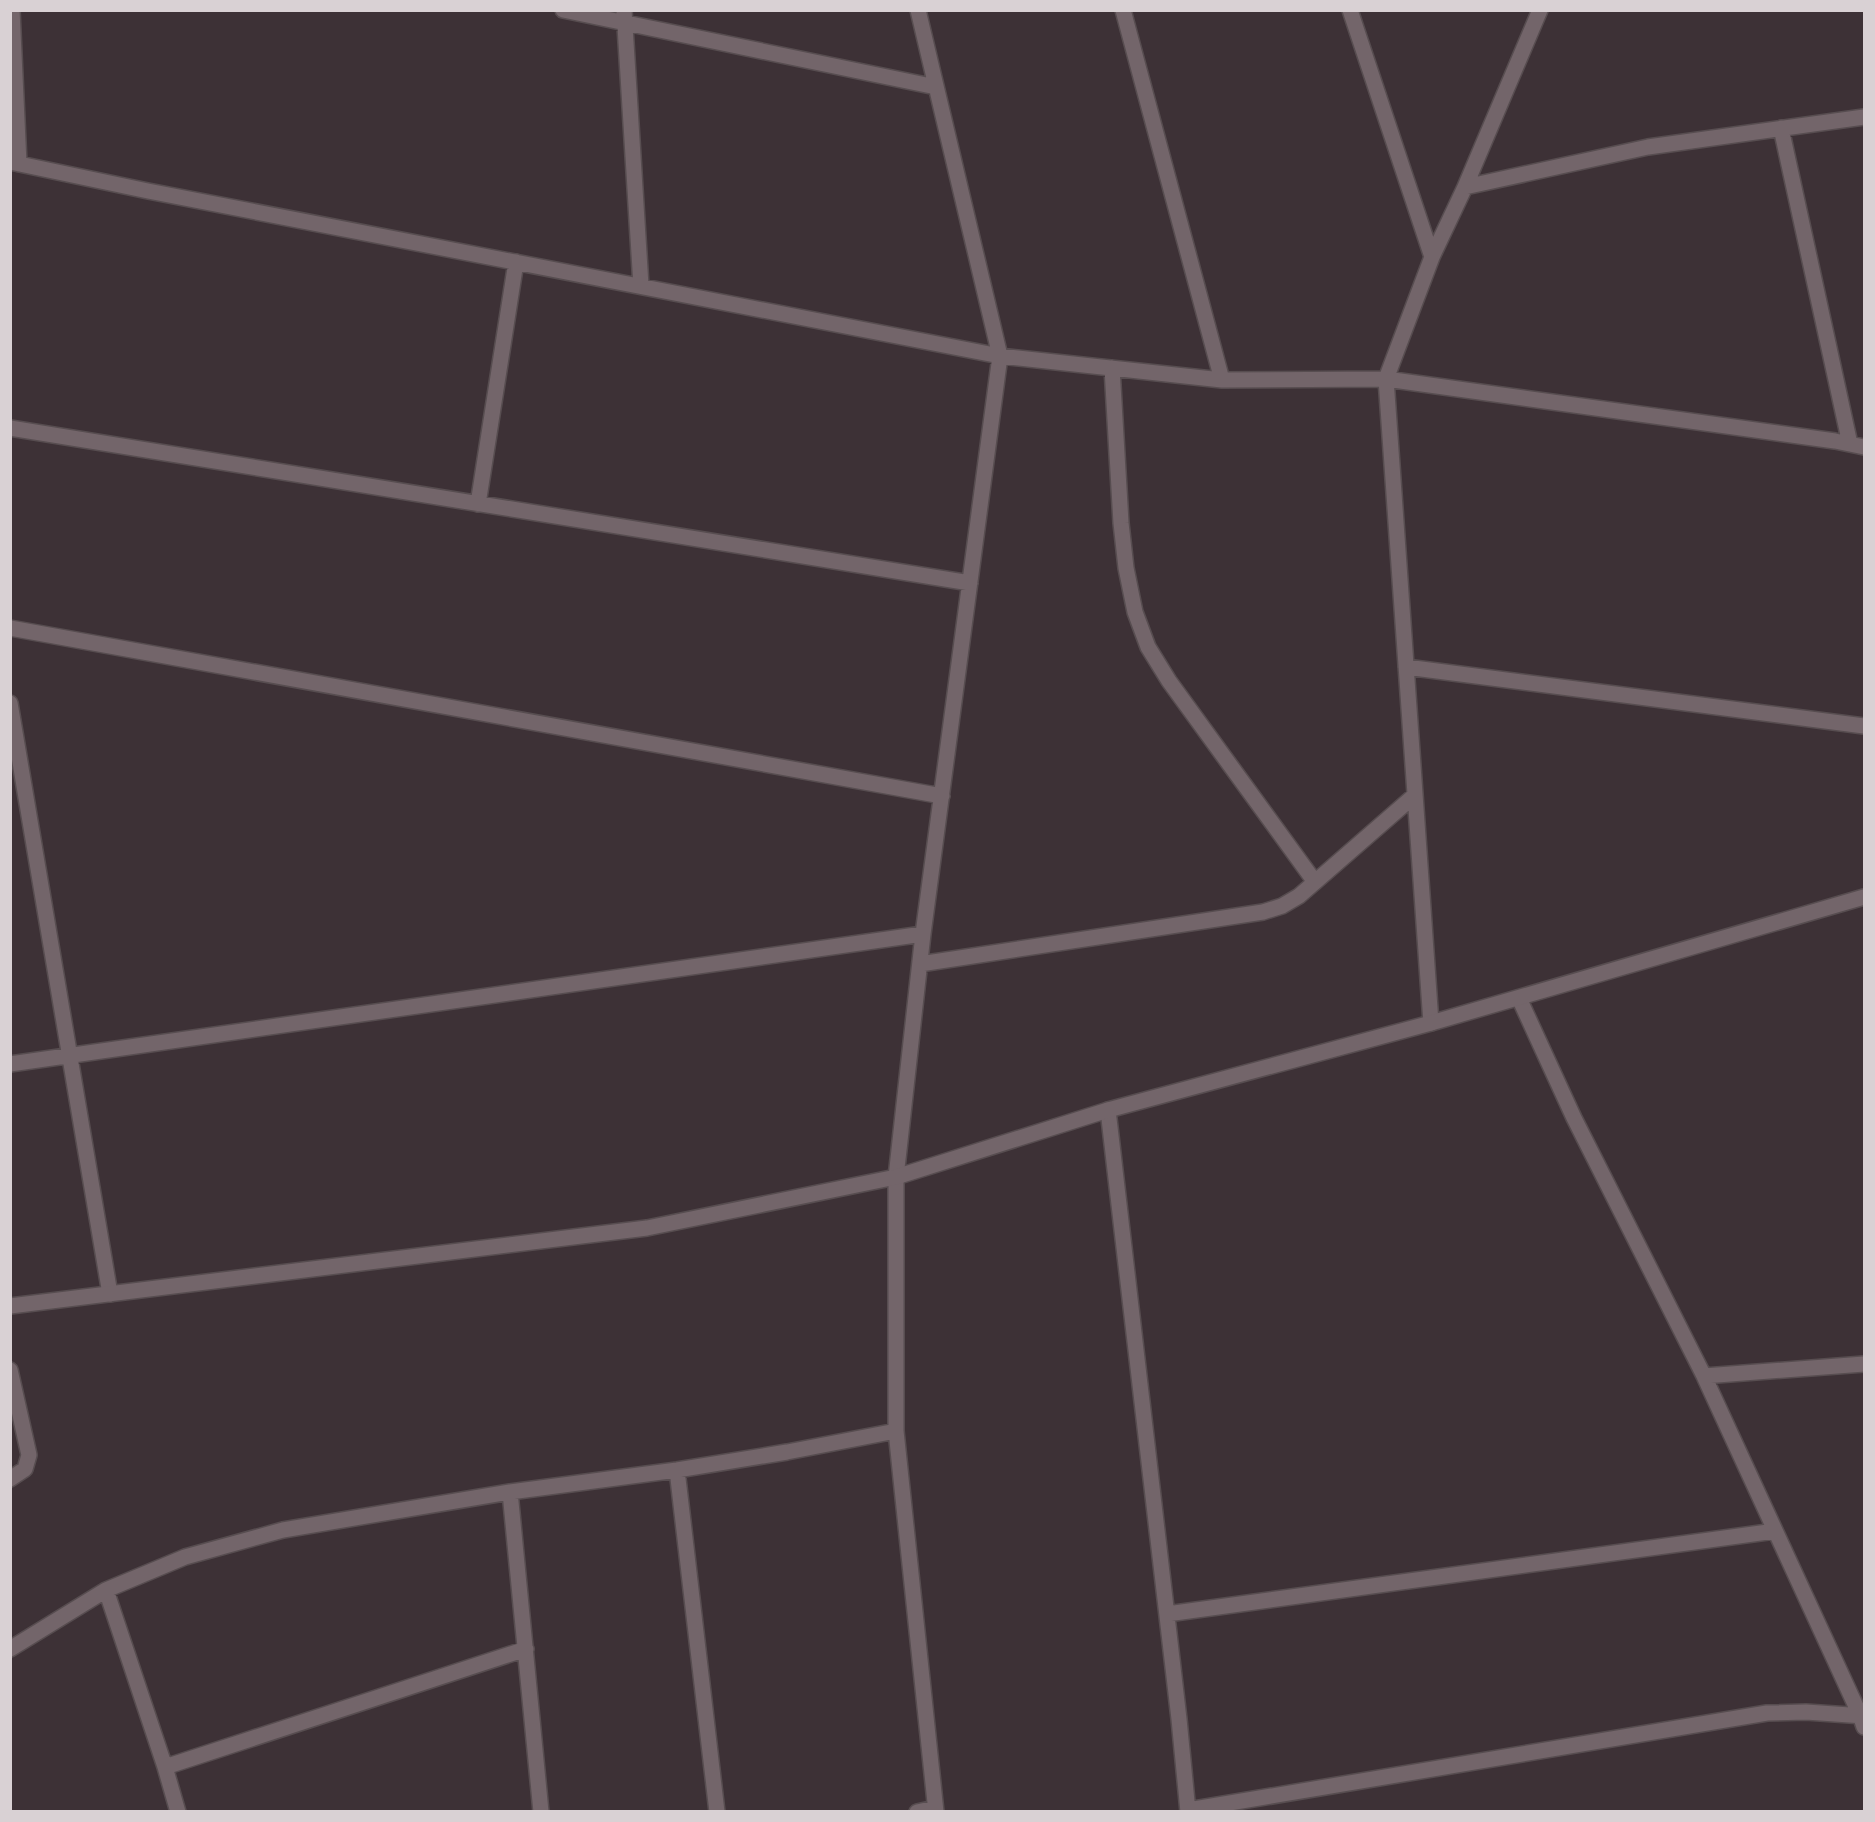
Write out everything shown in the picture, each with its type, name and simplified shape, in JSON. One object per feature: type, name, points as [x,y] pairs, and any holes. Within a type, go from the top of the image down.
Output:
[{"type":"street","points":[[12,10],[15,163],[1000,356],[1222,380],[1386,379],[1857,446],[1781,128]]},
{"type":"street","points":[[562,10],[624,17],[936,87]]},
{"type":"street","points":[[917,1812],[935,1810],[896,1431],[896,1177],[923,934],[1000,356],[918,10]]},
{"type":"street","points":[[1123,10],[1222,380]]},
{"type":"street","points":[[1350,10],[1432,257]]},
{"type":"street","points":[[1431,1023],[1386,379],[1432,257],[1465,187],[1540,10]]},
{"type":"street","points":[[624,17],[640,286]]},
{"type":"street","points":[[1465,187],[1648,147],[1864,117]]},
{"type":"street","points":[[478,504],[516,262]]},
{"type":"street","points":[[1112,368],[1125,556],[1135,612],[1148,647],[1169,681],[1315,882]]},
{"type":"street","points":[[10,428],[970,583]]},
{"type":"street","points":[[10,628],[942,796]]},
{"type":"street","points":[[1406,667],[1864,726]]},
{"type":"street","points":[[10,703],[110,1294]]},
{"type":"street","points":[[920,964],[1263,912],[1282,906],[1299,896],[1415,795]]},
{"type":"street","points":[[10,1306],[646,1228],[896,1177],[1108,1110],[1431,1023],[1864,897]]},
{"type":"street","points":[[10,1064],[923,934]]},
{"type":"street","points":[[1519,998],[1574,1118],[1704,1376],[1863,1719]]},
{"type":"street","points":[[1108,1110],[1188,1811],[1767,1713],[1806,1712],[1863,1719]]},
{"type":"street","points":[[1704,1376],[1864,1364]]},
{"type":"street","points":[[10,1371],[29,1455],[25,1469],[10,1479]]},
{"type":"street","points":[[10,1649],[106,1590],[185,1557],[283,1530],[510,1492],[677,1470],[896,1431]]},
{"type":"street","points":[[677,1470],[717,1812]]},
{"type":"street","points":[[510,1492],[541,1812]]},
{"type":"street","points":[[1167,1614],[1775,1531]]},
{"type":"street","points":[[106,1590],[178,1812]]},
{"type":"street","points":[[165,1767],[526,1649]]}]
